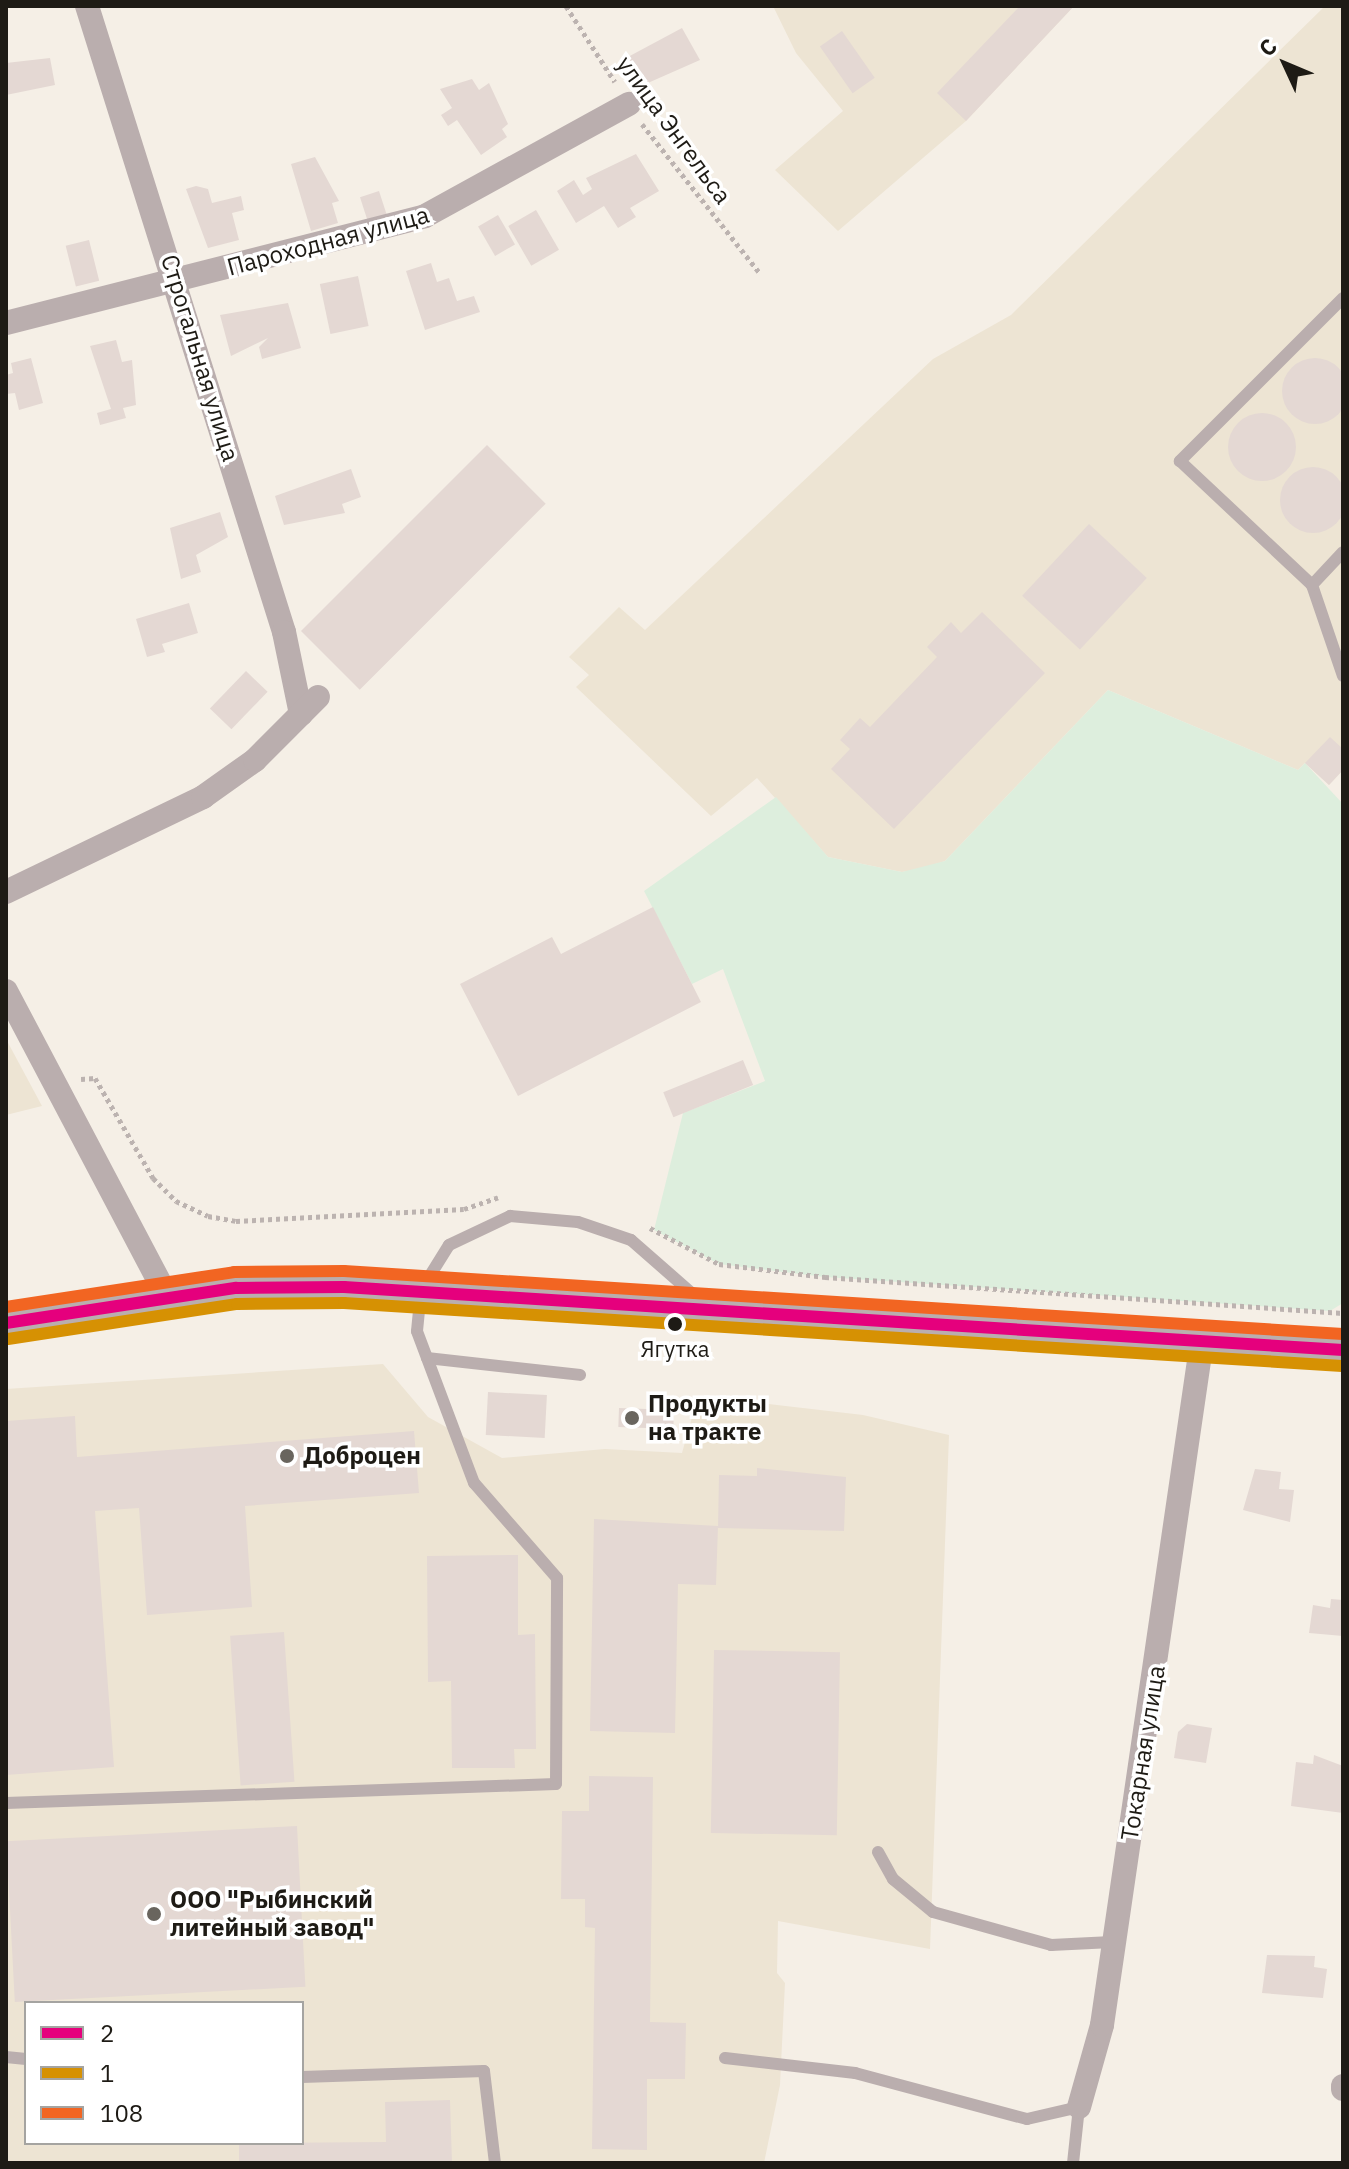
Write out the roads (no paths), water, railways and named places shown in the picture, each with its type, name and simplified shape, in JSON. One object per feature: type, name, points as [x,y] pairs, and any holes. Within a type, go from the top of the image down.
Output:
[{"type":"street","name":"Строгальная улица","points":[[6,892],[203,797],[310,705],[284,632],[177,281],[87,6]]},
{"type":"street","name":"Пароходная улица","points":[[6,323],[425,216],[629,104]]},
{"type":"street","points":[[6,991],[57,1082],[167,1296]]},
{"type":"street","points":[[6,1323],[167,1296],[236,1288],[421,1290],[706,1306],[1343,1350]]},
{"type":"street","name":"Токарная улица","points":[[1079,2107],[1102,2025],[1202,1340]]},
{"type":"lane","points":[[1343,298],[1180,461],[1312,585],[1343,676]]},
{"type":"lane","points":[[1312,585],[1343,552]]},
{"type":"lane","points":[[6,1803],[556,1784],[557,1578],[474,1483],[417,1331],[421,1290],[449,1245],[510,1216],[578,1222],[631,1240],[706,1306]]},
{"type":"lane","points":[[427,1358],[580,1375]]},
{"type":"lane","points":[[878,1852],[893,1879],[933,1912],[1051,1945],[1112,1942]]},
{"type":"lane","points":[[725,2058],[855,2073],[1027,2119],[1079,2107]]},
{"type":"lane","points":[[304,2077],[484,2071],[495,2163]]},
{"type":"lane","name":"Токарная улица","points":[[1073,2163],[1079,2107]]},
{"type":"place","name":"Ягутка","points":[[675,1324]]},
{"type":"place","name":"Продукты на тракте","points":[[632,1418]]},
{"type":"place","name":"Доброцен","points":[[287,1456]]},
{"type":"place","name":"ООО \"Рыбинский литейный завод\"","points":[[154,1914]]}]
